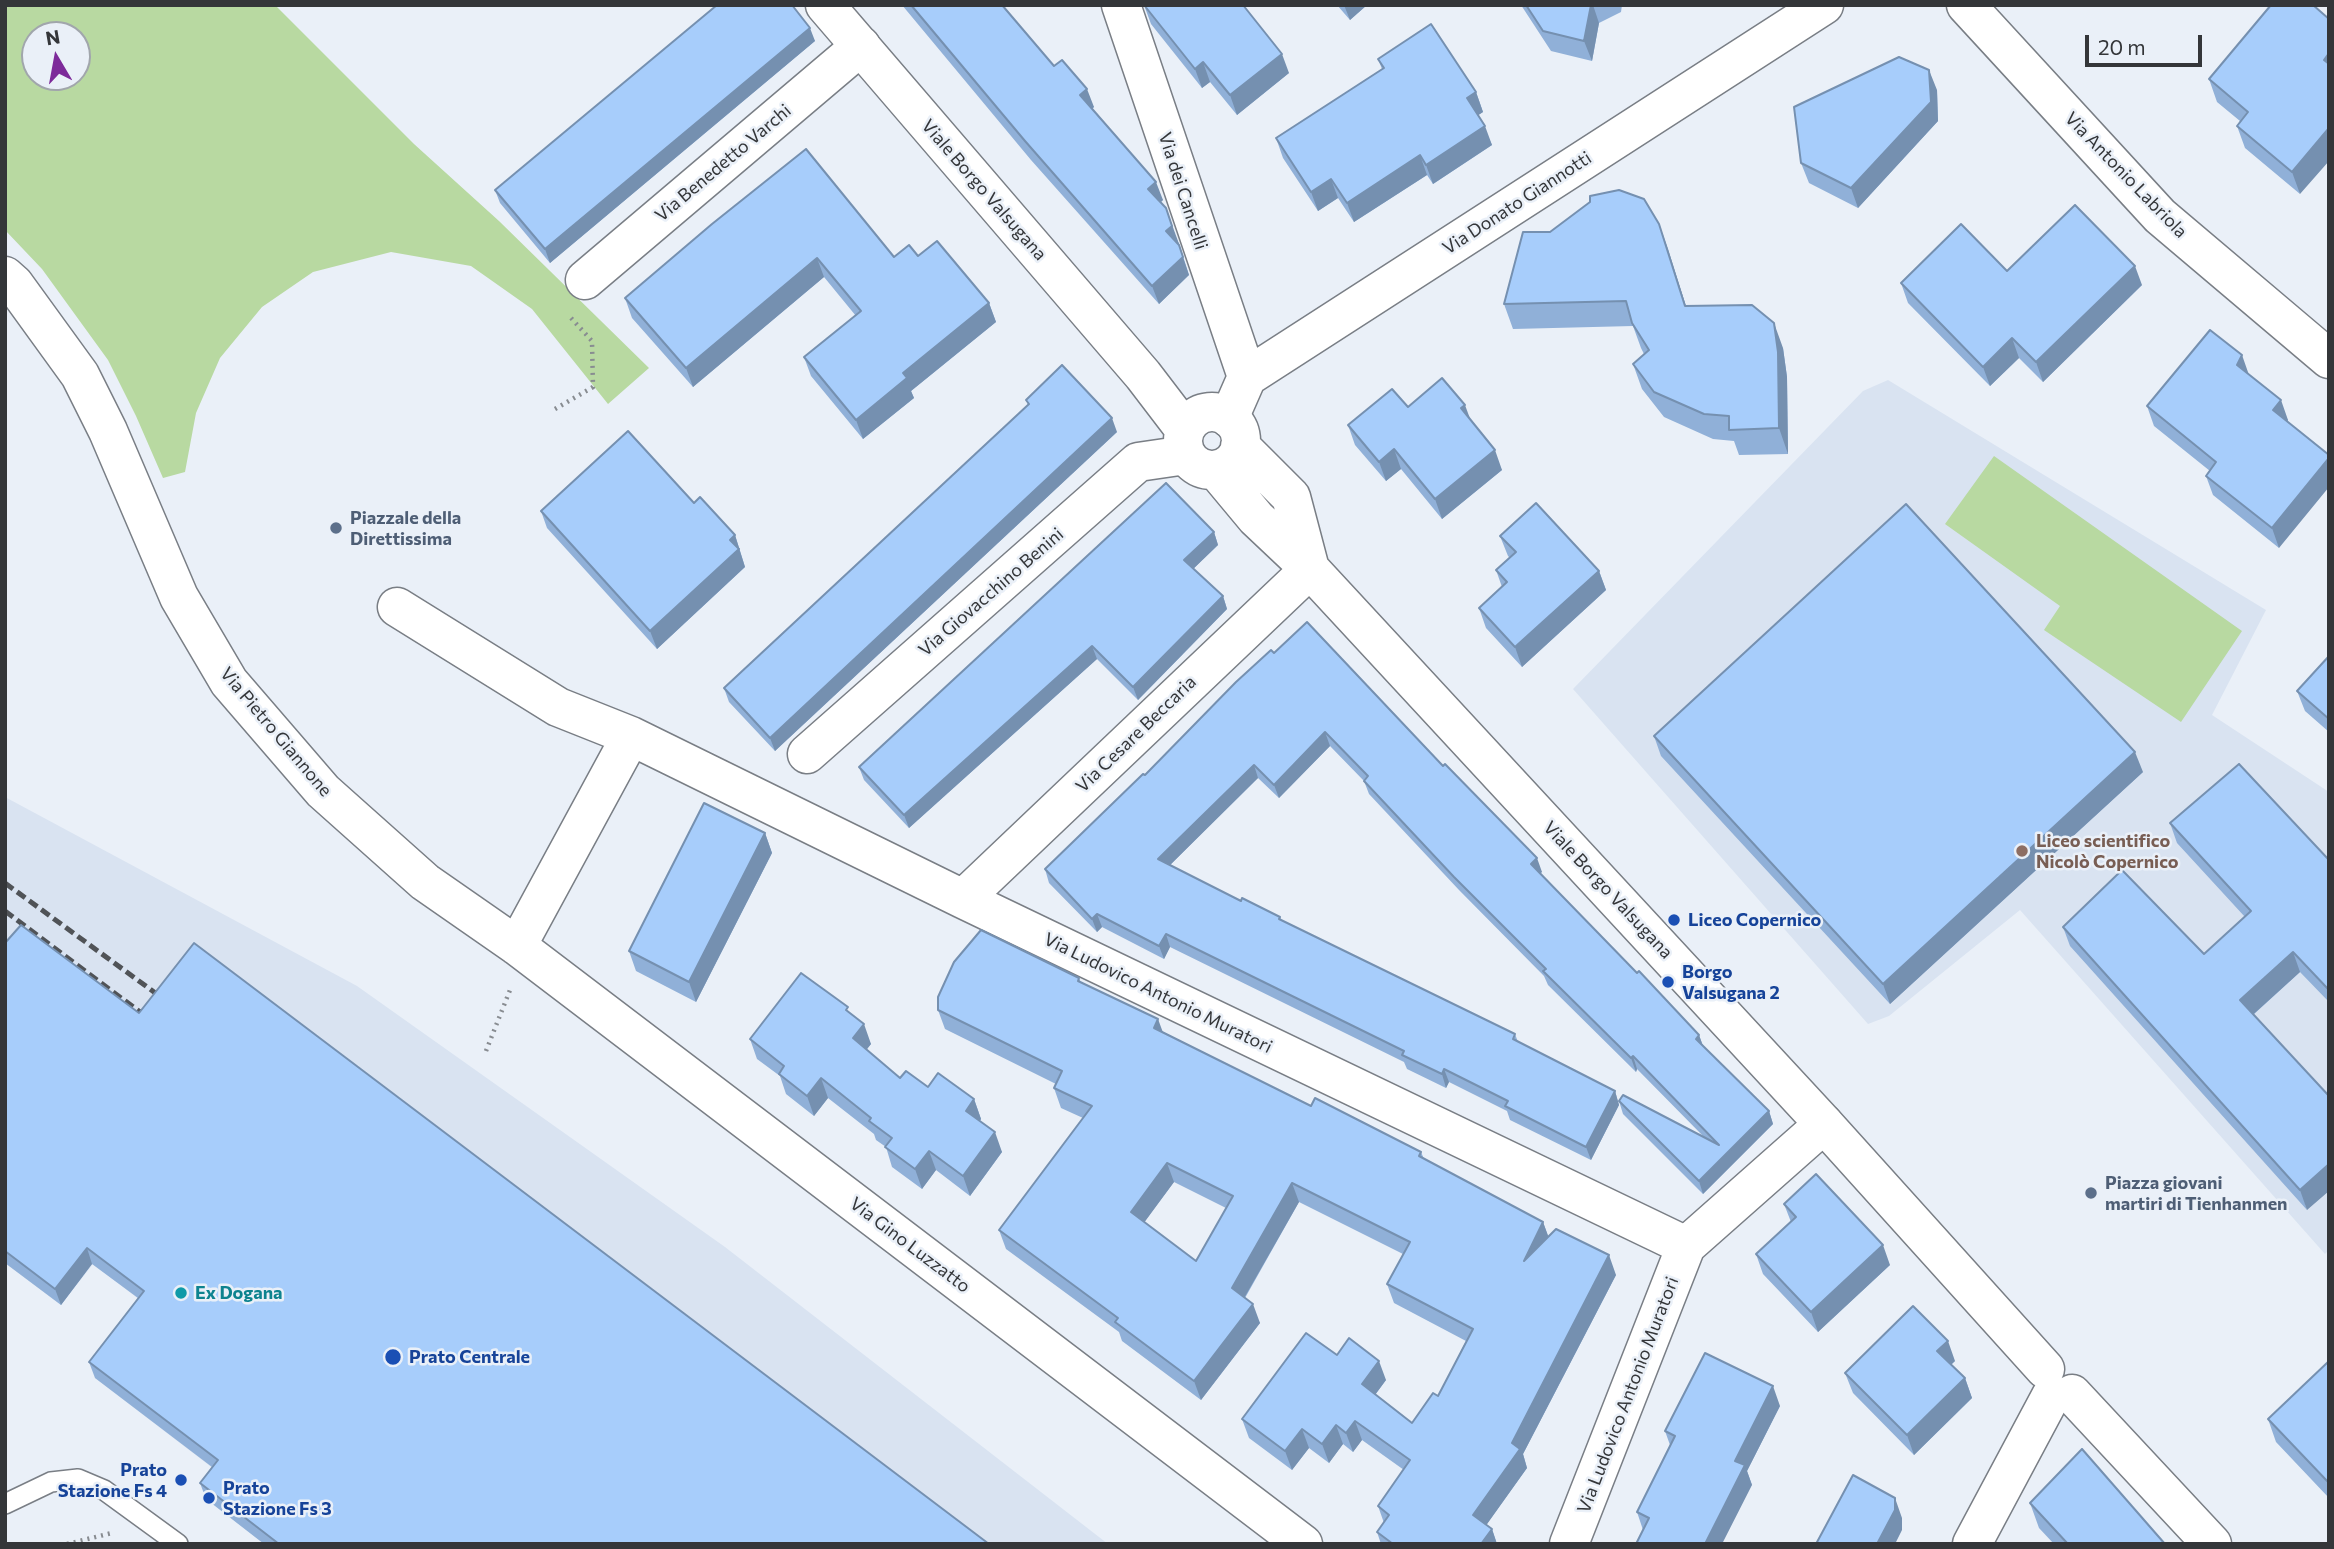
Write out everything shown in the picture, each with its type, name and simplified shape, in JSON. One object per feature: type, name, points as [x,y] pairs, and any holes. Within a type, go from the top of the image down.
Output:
[{"type":"street","name":"Viale Borgo Valsugana","points":[[825,5],[1143,375],[1209,439],[1256,518],[1310,569],[1824,1124],[2056,1387],[2213,1544]]},
{"type":"street","name":"Via dei Cancelli","points":[[1121,5],[1247,377]]},
{"type":"street","name":"Via Donato Giannotti","points":[[1247,377],[1824,5]]},
{"type":"street","name":"Via Antonio Labriola","points":[[1966,5],[2160,216],[2329,359]]},
{"type":"street","name":"Via Benedetto Varchi","points":[[584,280],[861,46]]},
{"type":"street","name":"Via Pietro Giannone","points":[[5,276],[15,284],[80,375],[108,430],[179,597],[229,682],[323,791],[425,882],[517,946]]},
{"type":"street","points":[[1209,439],[1247,377]]},
{"type":"street","name":"Via Giovacchino Benini","points":[[807,754],[1138,462],[1209,439]]},
{"type":"street","name":"Via Cesare Beccaria","points":[[963,899],[1310,569]]},
{"type":"street","name":"Via Ludovico Antonio Muratori","points":[[397,607],[558,706],[631,736],[963,899],[1686,1246]]},
{"type":"street","points":[[517,946],[631,736]]},
{"type":"street","name":"Via Gino Luzzatto","points":[[517,946],[1303,1544]]},
{"type":"street","name":"Via Ludovico Antonio Muratori","points":[[1569,1544],[1686,1246],[1824,1124]]},
{"type":"street","points":[[1972,1544],[2056,1387]]},
{"type":"lane","points":[[5,1504],[51,1482],[78,1479],[104,1490],[177,1544]]},
{"type":"path","points":[[555,409],[593,387],[592,341],[562,309],[556,298],[566,289],[584,280]]},
{"type":"path","points":[[486,1051],[510,991],[517,946]]},
{"type":"path","points":[[67,1544],[116,1532]]},
{"type":"shaded area","name":"Liceo scientifico Nicolò Copernico","points":[[1888,380],[2266,610],[2212,715],[2329,792],[2329,1250],[2325,1254],[2020,910],[1889,1016],[1868,1024],[1573,689],[1863,391]]},
{"type":"shaded area","points":[[5,797],[357,986],[725,1247],[1108,1544],[265,1544],[206,1499],[223,1476],[95,1378],[149,1307],[93,1264],[61,1305],[5,1263]]},
{"type":"green space","points":[[5,5],[275,5],[414,144],[499,221],[649,368],[608,404],[532,309],[471,266],[391,252],[313,272],[262,307],[220,358],[196,413],[185,472],[163,478],[108,360],[42,269],[5,230]]},
{"type":"green space","points":[[1994,456],[2242,631],[2181,722],[2044,630],[2060,606],[1945,524]]},
{"type":"building","points":[[717,5],[792,5],[810,28],[545,249],[495,190]]},
{"type":"building","points":[[911,5],[1002,5],[1054,66],[1062,60],[1087,89],[1080,95],[1156,182],[1148,189],[1166,208],[1172,226],[1166,231],[1179,245],[1183,257],[1152,286]]},
{"type":"building","points":[[1144,5],[1243,5],[1282,54],[1230,95],[1203,62],[1195,69]]},
{"type":"building","points":[[1526,5],[1591,5],[1584,41],[1543,31]]},
{"type":"building","points":[[2271,5],[2313,5],[2329,19],[2329,53],[2324,60],[2329,64],[2329,128],[2292,172],[2237,126],[2248,112],[2209,79]]},
{"type":"building","points":[[1431,24],[1476,92],[1467,98],[1485,126],[1426,165],[1420,155],[1347,203],[1331,179],[1311,192],[1276,138],[1384,68],[1378,59]]},
{"type":"building","points":[[1899,57],[1929,70],[1931,102],[1851,188],[1801,163],[1794,107]]},
{"type":"building","points":[[806,149],[894,257],[909,245],[918,256],[937,241],[989,303],[903,373],[907,378],[856,420],[804,357],[861,311],[817,258],[686,368],[625,298]]},
{"type":"building","points":[[1619,190],[1644,199],[1659,224],[1685,306],[1752,305],[1774,323],[1778,352],[1779,428],[1729,430],[1729,416],[1704,414],[1654,392],[1633,364],[1649,350],[1632,323],[1626,301],[1504,304],[1523,232],[1550,232],[1590,202],[1590,196]]},
{"type":"building","points":[[2075,205],[2135,266],[2036,362],[2012,338],[1983,367],[1901,283],[1961,224],[2007,271]]},
{"type":"building","points":[[2210,330],[2242,355],[2237,365],[2281,400],[2273,410],[2329,455],[2272,528],[2206,476],[2216,462],[2147,406]]},
{"type":"building","points":[[1062,365],[1112,418],[770,738],[724,688],[1029,404],[1026,400]]},
{"type":"building","points":[[1442,378],[1465,405],[1461,408],[1495,450],[1435,499],[1394,449],[1379,462],[1348,425],[1392,389],[1408,407]]},
{"type":"building","points":[[628,431],[694,503],[700,497],[735,535],[730,540],[739,549],[650,631],[541,511]]},
{"type":"building","points":[[1166,483],[1214,532],[1184,560],[1223,596],[1133,687],[1092,646],[904,815],[859,767]]},
{"type":"building","points":[[1536,503],[1599,571],[1515,647],[1479,608],[1507,582],[1496,570],[1516,552],[1500,536]]},
{"type":"building","name":"Liceo scientifico Nicolò Copernico","points":[[1906,504],[2135,752],[1883,984],[1654,736]]},
{"type":"building","points":[[1307,622],[1443,766],[1445,764],[1537,858],[1531,864],[1637,973],[1639,971],[1699,1035],[1696,1039],[1769,1111],[1699,1181],[1619,1101],[1623,1095],[1719,1145],[1633,1056],[1631,1058],[1543,971],[1546,969],[1454,877],[1364,781],[1368,776],[1325,732],[1274,785],[1254,765],[1158,859],[1515,1034],[1513,1039],[1615,1091],[1586,1147],[1505,1106],[1508,1101],[1444,1069],[1442,1074],[1402,1055],[1404,1051],[1166,934],[1159,946],[1097,914],[1092,919],[1045,869],[1145,775],[1236,682],[1271,650],[1274,653]]},
{"type":"building","points":[[2329,656],[2329,719],[2297,691]]},
{"type":"building","points":[[2239,764],[2329,860],[2329,990],[2293,952],[2240,1000],[2329,1096],[2329,1164],[2300,1190],[2063,927],[2122,870],[2204,954],[2251,911],[2170,823]]},
{"type":"building","points":[[704,803],[765,833],[689,982],[629,951]]},
{"type":"building","points":[[21,925],[139,1013],[194,943],[989,1544],[279,1544],[200,1483],[218,1460],[89,1362],[144,1291],[87,1248],[55,1289],[5,1251],[5,943]]},
{"type":"building","points":[[981,930],[1158,1019],[1154,1028],[1311,1106],[1315,1098],[1421,1152],[1419,1156],[1543,1222],[1524,1261],[1556,1229],[1609,1255],[1512,1443],[1520,1449],[1473,1515],[1492,1529],[1481,1544],[1393,1544],[1377,1532],[1389,1515],[1378,1506],[1410,1460],[1355,1421],[1346,1433],[1336,1425],[1322,1444],[1302,1429],[1285,1451],[1242,1419],[1306,1333],[1337,1355],[1349,1338],[1379,1361],[1362,1384],[1412,1423],[1433,1393],[1438,1396],[1473,1329],[1387,1284],[1410,1242],[1292,1183],[1232,1288],[1253,1304],[1194,1381],[1115,1322],[1118,1318],[999,1230],[1092,1106],[1054,1088],[1062,1071],[938,1010],[938,997],[954,962]],"holes":[[[1167,1163],[1233,1196],[1196,1261],[1131,1212]]]},
{"type":"building","points":[[801,973],[848,1007],[846,1010],[864,1024],[853,1038],[900,1078],[906,1071],[928,1087],[938,1073],[974,1099],[966,1111],[995,1132],[963,1176],[929,1151],[915,1169],[885,1147],[892,1138],[821,1078],[807,1096],[779,1074],[784,1066],[750,1039]]},
{"type":"building","points":[[1816,1174],[1883,1245],[1811,1312],[1756,1254],[1796,1217],[1784,1204]]},
{"type":"building","points":[[1913,1306],[1948,1341],[1937,1351],[1965,1378],[1907,1435],[1845,1373]]},
{"type":"building","points":[[1705,1353],[1773,1386],[1735,1461],[1745,1465],[1705,1544],[1636,1544],[1649,1518],[1637,1512],[1675,1436],[1665,1431]]},
{"type":"building","points":[[2329,1361],[2329,1483],[2268,1419]]},
{"type":"building","points":[[2082,1449],[2165,1544],[2068,1544],[2030,1503]]},
{"type":"building","points":[[1853,1475],[1895,1498],[1895,1510],[1877,1544],[1816,1544]]},
{"type":"railway","points":[[5,883],[169,1003]]},
{"type":"railway","points":[[5,911],[156,1024]]},
{"type":"place","name":"Piazzale della Direttissima","points":[[336,528]]},
{"type":"place","name":"Liceo scientifico Nicolò Copernico","points":[[2022,851]]},
{"type":"place","name":"Liceo Copernico","points":[[1674,920]]},
{"type":"place","name":"Borgo Valsugana 2","points":[[1668,982]]},
{"type":"place","name":"Piazza giovani martiri di Tienhanmen","points":[[2091,1193]]},
{"type":"place","name":"Ex Dogana","points":[[181,1293]]},
{"type":"place","name":"Prato Centrale","points":[[393,1357]]},
{"type":"place","name":"Prato Stazione Fs 4","points":[[181,1480]]},
{"type":"place","name":"Prato Stazione Fs 3","points":[[209,1498]]}]
